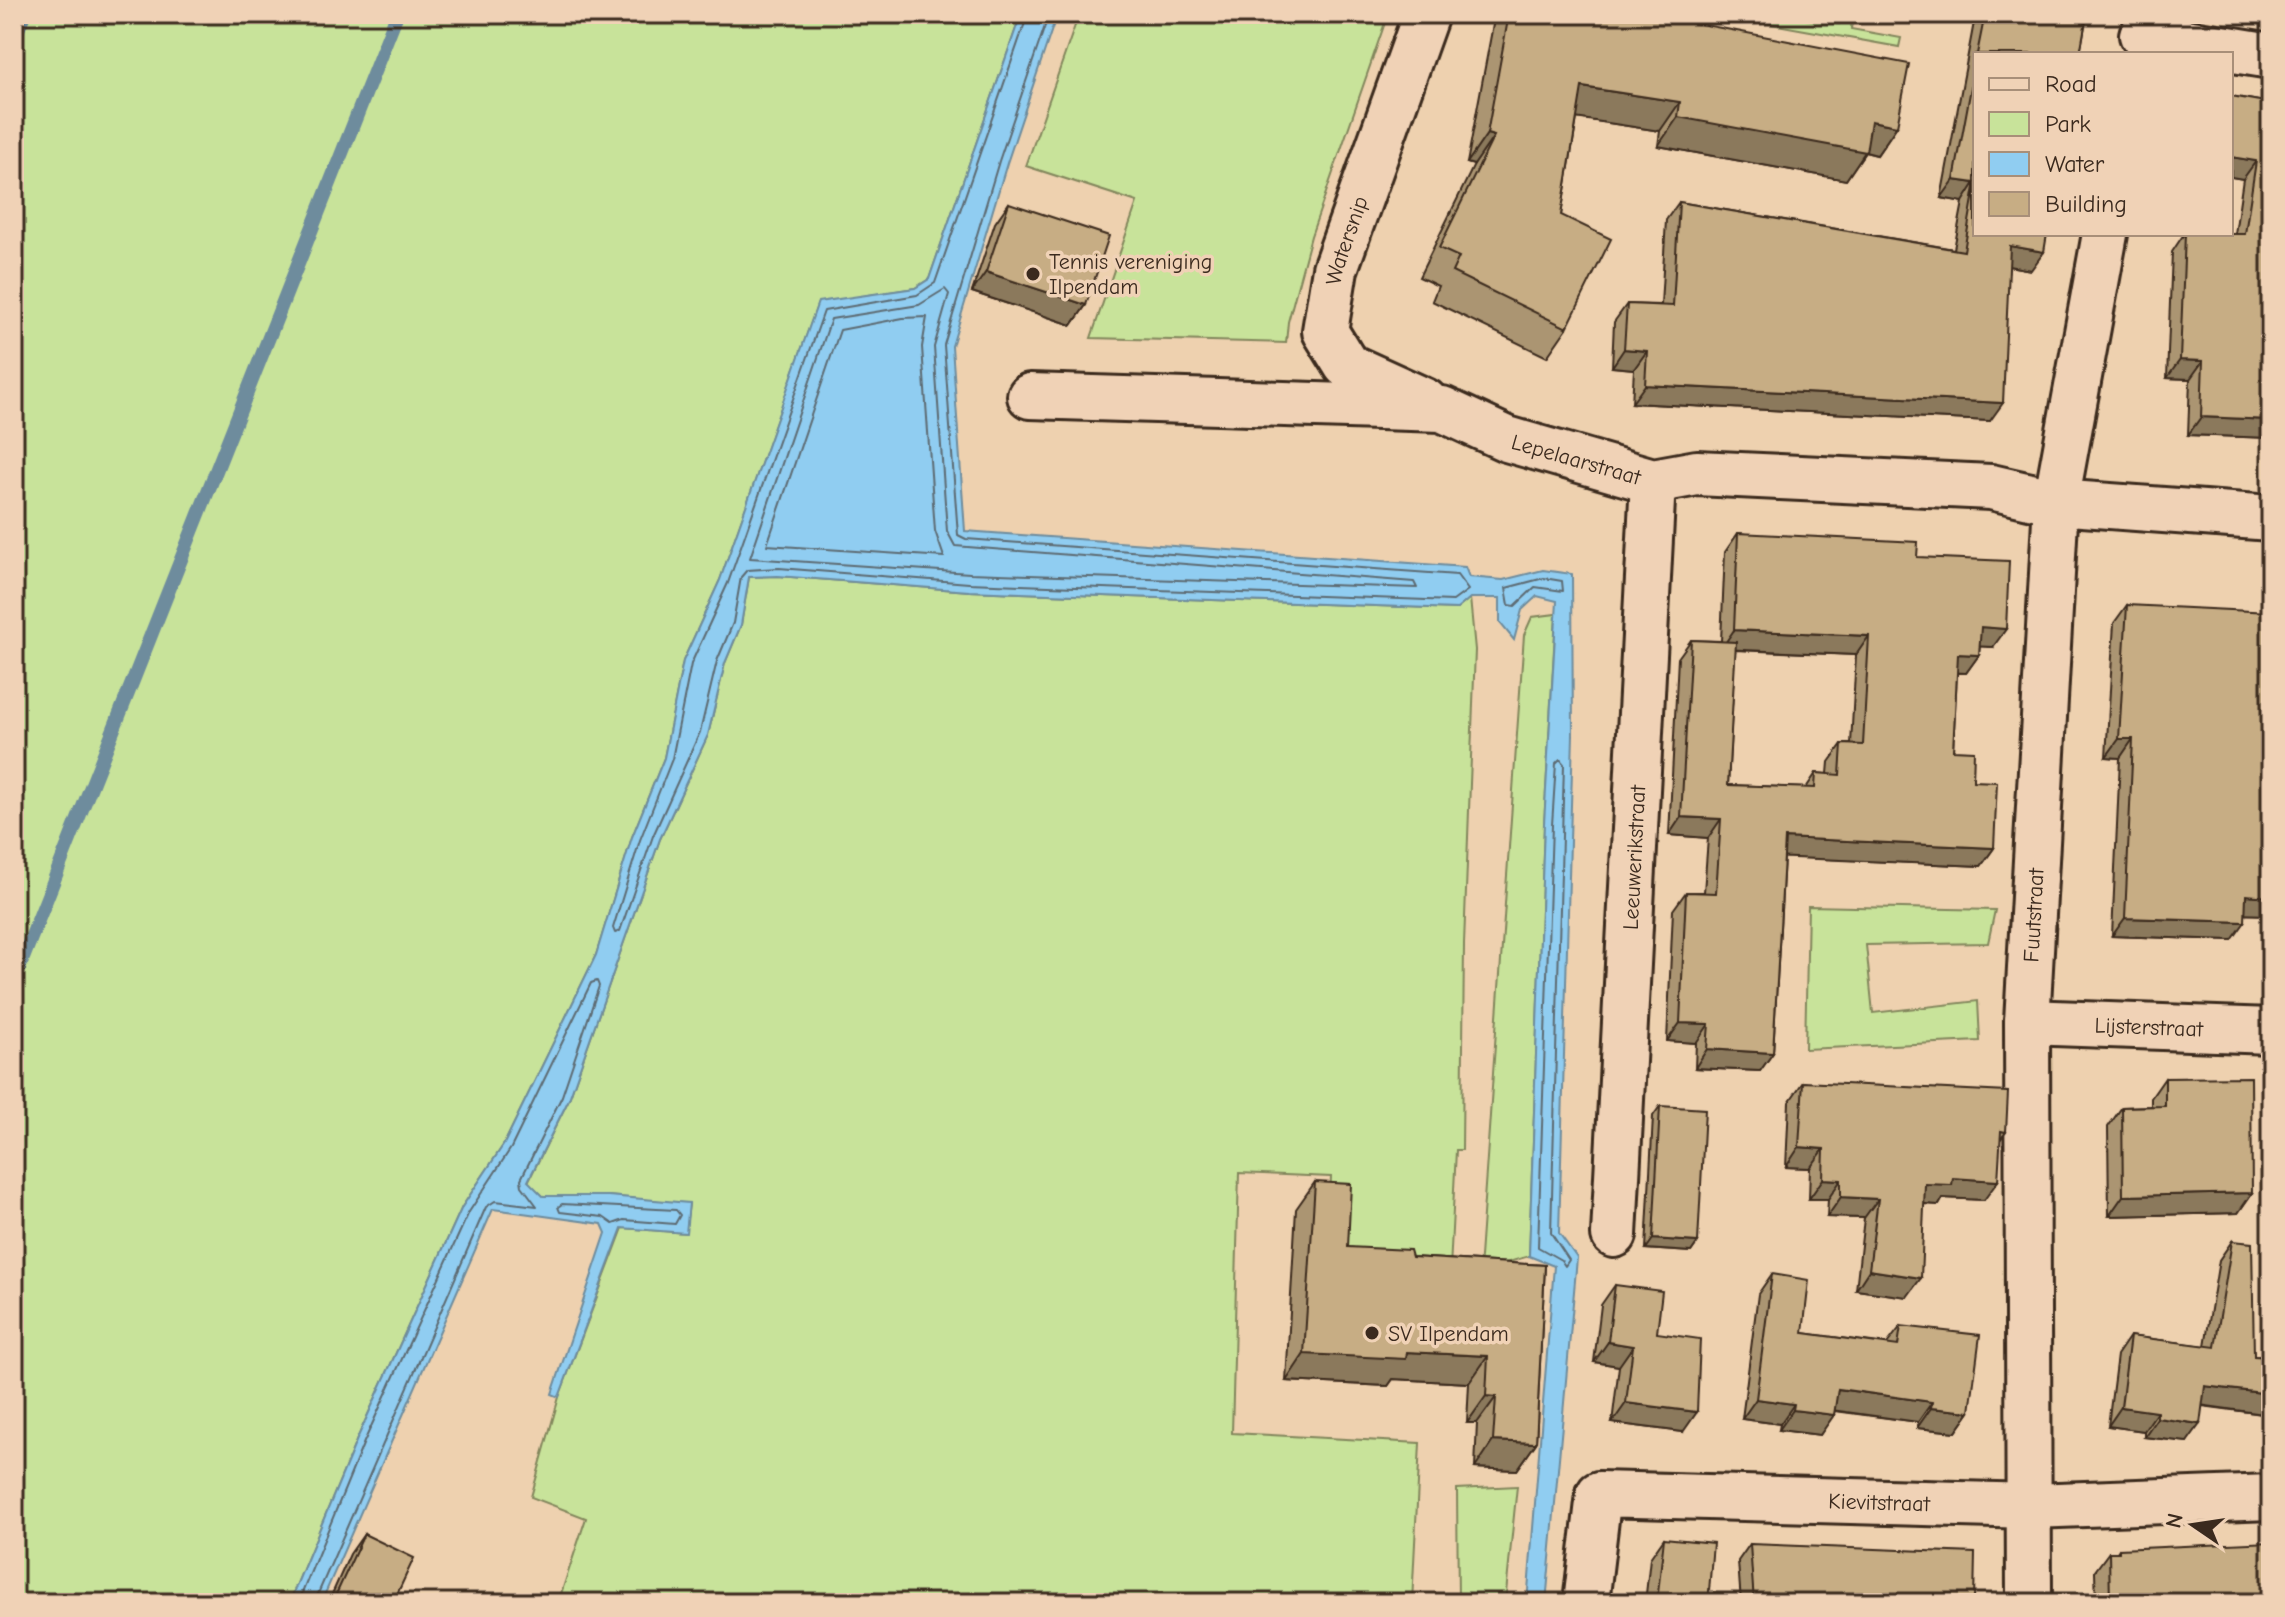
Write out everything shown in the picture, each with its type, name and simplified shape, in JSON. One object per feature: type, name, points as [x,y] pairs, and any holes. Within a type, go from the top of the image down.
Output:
[{"type":"street","name":"Watersnip","points":[[1426,14],[1335,269],[1325,331],[1346,365],[1442,409]]},
{"type":"street","points":[[2142,34],[2271,56]]},
{"type":"street","name":"Fuutstraat","points":[[2029,1603],[2032,1506],[2027,1022],[2056,502],[2105,236]]},
{"type":"street","name":"Lepelaarstraat","points":[[1030,396],[1442,409],[1507,439],[1653,481],[1697,473],[1991,487],[2056,502],[2271,518]]},
{"type":"street","name":"Leeuwerikstraat","points":[[1614,1235],[1653,481]]},
{"type":"street","name":"Lijsterstraat","points":[[2027,1022],[2271,1031]]},
{"type":"street","name":"Kievitstraat","points":[[1586,1603],[1599,1494],[2032,1506],[2271,1497]]},
{"type":"green space","points":[[14,14],[1021,14],[929,279],[915,288],[818,303],[720,580],[683,661],[664,758],[632,837],[596,955],[504,1144],[462,1207],[357,1439],[289,1603],[14,1603]]},
{"type":"green space","points":[[1079,14],[1388,14],[1311,236],[1288,322],[1286,343],[1091,338],[1137,202],[1026,166]]},
{"type":"green space","points":[[1716,14],[1769,14],[1839,24],[1841,14],[1853,14],[1851,29],[1901,38],[1899,47]]},
{"type":"green space","points":[[778,576],[969,591],[1457,609],[1470,598],[1475,650],[1464,944],[1462,1150],[1456,1150],[1450,1269],[1340,1263],[1329,1213],[1331,1177],[1239,1173],[1232,1433],[1420,1443],[1412,1603],[558,1603],[586,1518],[531,1497],[559,1397],[623,1228],[685,1233],[689,1204],[608,1196],[543,1196],[528,1182],[569,1099],[660,839],[708,735],[725,663],[741,625],[749,577]]},
{"type":"green space","points":[[1556,614],[1544,824],[1529,1256],[1479,1271],[1524,635],[1532,617]]},
{"type":"green space","points":[[1808,906],[1995,910],[1988,943],[1866,945],[1873,1013],[1978,1001],[1980,1041],[1805,1049]]},
{"type":"green space","points":[[1517,1486],[1505,1603],[1458,1603],[1457,1489]]},
{"type":"water","points":[[1021,14],[1057,14],[1007,163],[952,346],[965,531],[1465,567],[1469,577],[1503,580],[1543,570],[1572,574],[1573,734],[1559,1233],[1577,1258],[1546,1603],[1527,1603],[1554,1266],[1529,1256],[1544,824],[1557,601],[1537,596],[1522,610],[1514,640],[1500,623],[1500,598],[1470,598],[1457,609],[969,591],[778,576],[749,577],[741,625],[725,663],[708,735],[660,839],[569,1099],[528,1181],[543,1196],[608,1196],[689,1203],[686,1233],[622,1228],[559,1397],[552,1394],[606,1233],[602,1224],[493,1209],[321,1603],[289,1603],[357,1439],[462,1207],[504,1144],[596,955],[632,837],[664,758],[683,661],[720,580],[818,302],[915,288],[929,279]]},
{"type":"building","points":[[1509,14],[1686,14],[1684,21],[1909,64],[1897,126],[1871,121],[1866,152],[1678,117],[1680,102],[1582,87],[1561,215],[1611,239],[1567,328],[1452,272],[1459,257],[1439,248],[1494,136],[1487,134]]},
{"type":"building","points":[[1985,14],[2087,14],[2080,52],[1977,52]]},
{"type":"building","points":[[1973,77],[1973,183],[1954,180]]},
{"type":"building","points":[[2233,96],[2271,103],[2271,420],[2201,417],[2203,361],[2180,360],[2185,236],[2245,234],[2256,161],[2233,157]]},
{"type":"building","points":[[1973,199],[1973,236],[2047,236],[2044,252],[2010,246],[2003,403],[1645,385],[1647,351],[1624,349],[1627,304],[1673,306],[1679,202],[1964,251]]},
{"type":"building","name":"Tennis vereniging Ilpendam","points":[[1009,203],[1109,236],[1086,305],[986,272]]},
{"type":"building","points":[[1738,533],[1918,542],[1917,557],[2009,561],[2006,629],[1981,627],[1979,655],[1958,654],[1953,750],[1974,751],[1973,781],[1997,782],[1994,848],[1785,838],[1773,1053],[1707,1049],[1709,1024],[1680,1023],[1686,892],[1716,893],[1721,819],[1681,817],[1691,640],[1736,642],[1728,785],[1815,788],[1816,773],[1840,775],[1842,744],[1863,745],[1869,636],[1734,630]]},
{"type":"building","points":[[2127,605],[2271,612],[2271,897],[2246,895],[2245,922],[2125,918],[2133,739],[2119,739]]},
{"type":"building","points":[[2251,1077],[2252,1193],[2123,1196],[2122,1107],[2165,1106],[2165,1078]]},
{"type":"building","points":[[1803,1082],[2008,1092],[2006,1132],[2001,1131],[1998,1181],[1953,1178],[1952,1185],[1925,1184],[1921,1278],[1869,1270],[1878,1199],[1841,1197],[1841,1180],[1823,1179],[1824,1149],[1799,1147]]},
{"type":"building","points":[[1660,1106],[1705,1109],[1698,1242],[1653,1239]]},
{"type":"building","points":[[1315,1182],[1351,1184],[1348,1247],[1410,1250],[1412,1257],[1545,1265],[1536,1443],[1493,1441],[1496,1397],[1486,1396],[1488,1356],[1407,1352],[1406,1359],[1304,1354]]},
{"type":"building","points":[[2232,1241],[2252,1243],[2254,1356],[2271,1357],[2271,1394],[2205,1386],[2200,1424],[2157,1418],[2157,1412],[2121,1407],[2130,1336],[2215,1347]]},
{"type":"building","points":[[1772,1274],[1809,1280],[1803,1333],[1898,1346],[1901,1326],[1980,1335],[1970,1412],[1931,1408],[1932,1402],[1838,1389],[1834,1415],[1793,1410],[1794,1404],[1756,1399]]},
{"type":"building","points":[[1615,1285],[1662,1291],[1657,1333],[1700,1339],[1697,1412],[1626,1403],[1633,1346],[1608,1342]]},
{"type":"building","points":[[364,1534],[414,1558],[393,1603],[332,1603]]},
{"type":"building","points":[[1664,1538],[1713,1543],[1708,1603],[1657,1603]]},
{"type":"building","points":[[2271,1542],[2271,1603],[2110,1603],[2109,1552]]},
{"type":"building","points":[[1750,1544],[1975,1553],[1974,1603],[1754,1603]]},
{"type":"waterway","points":[[14,40],[24,14]]},
{"type":"waterway","points":[[14,981],[397,14]]},
{"type":"place","name":"Tennis vereniging Ilpendam","points":[[1033,274]]},
{"type":"place","name":"SV Ilpendam","points":[[1372,1333]]}]
